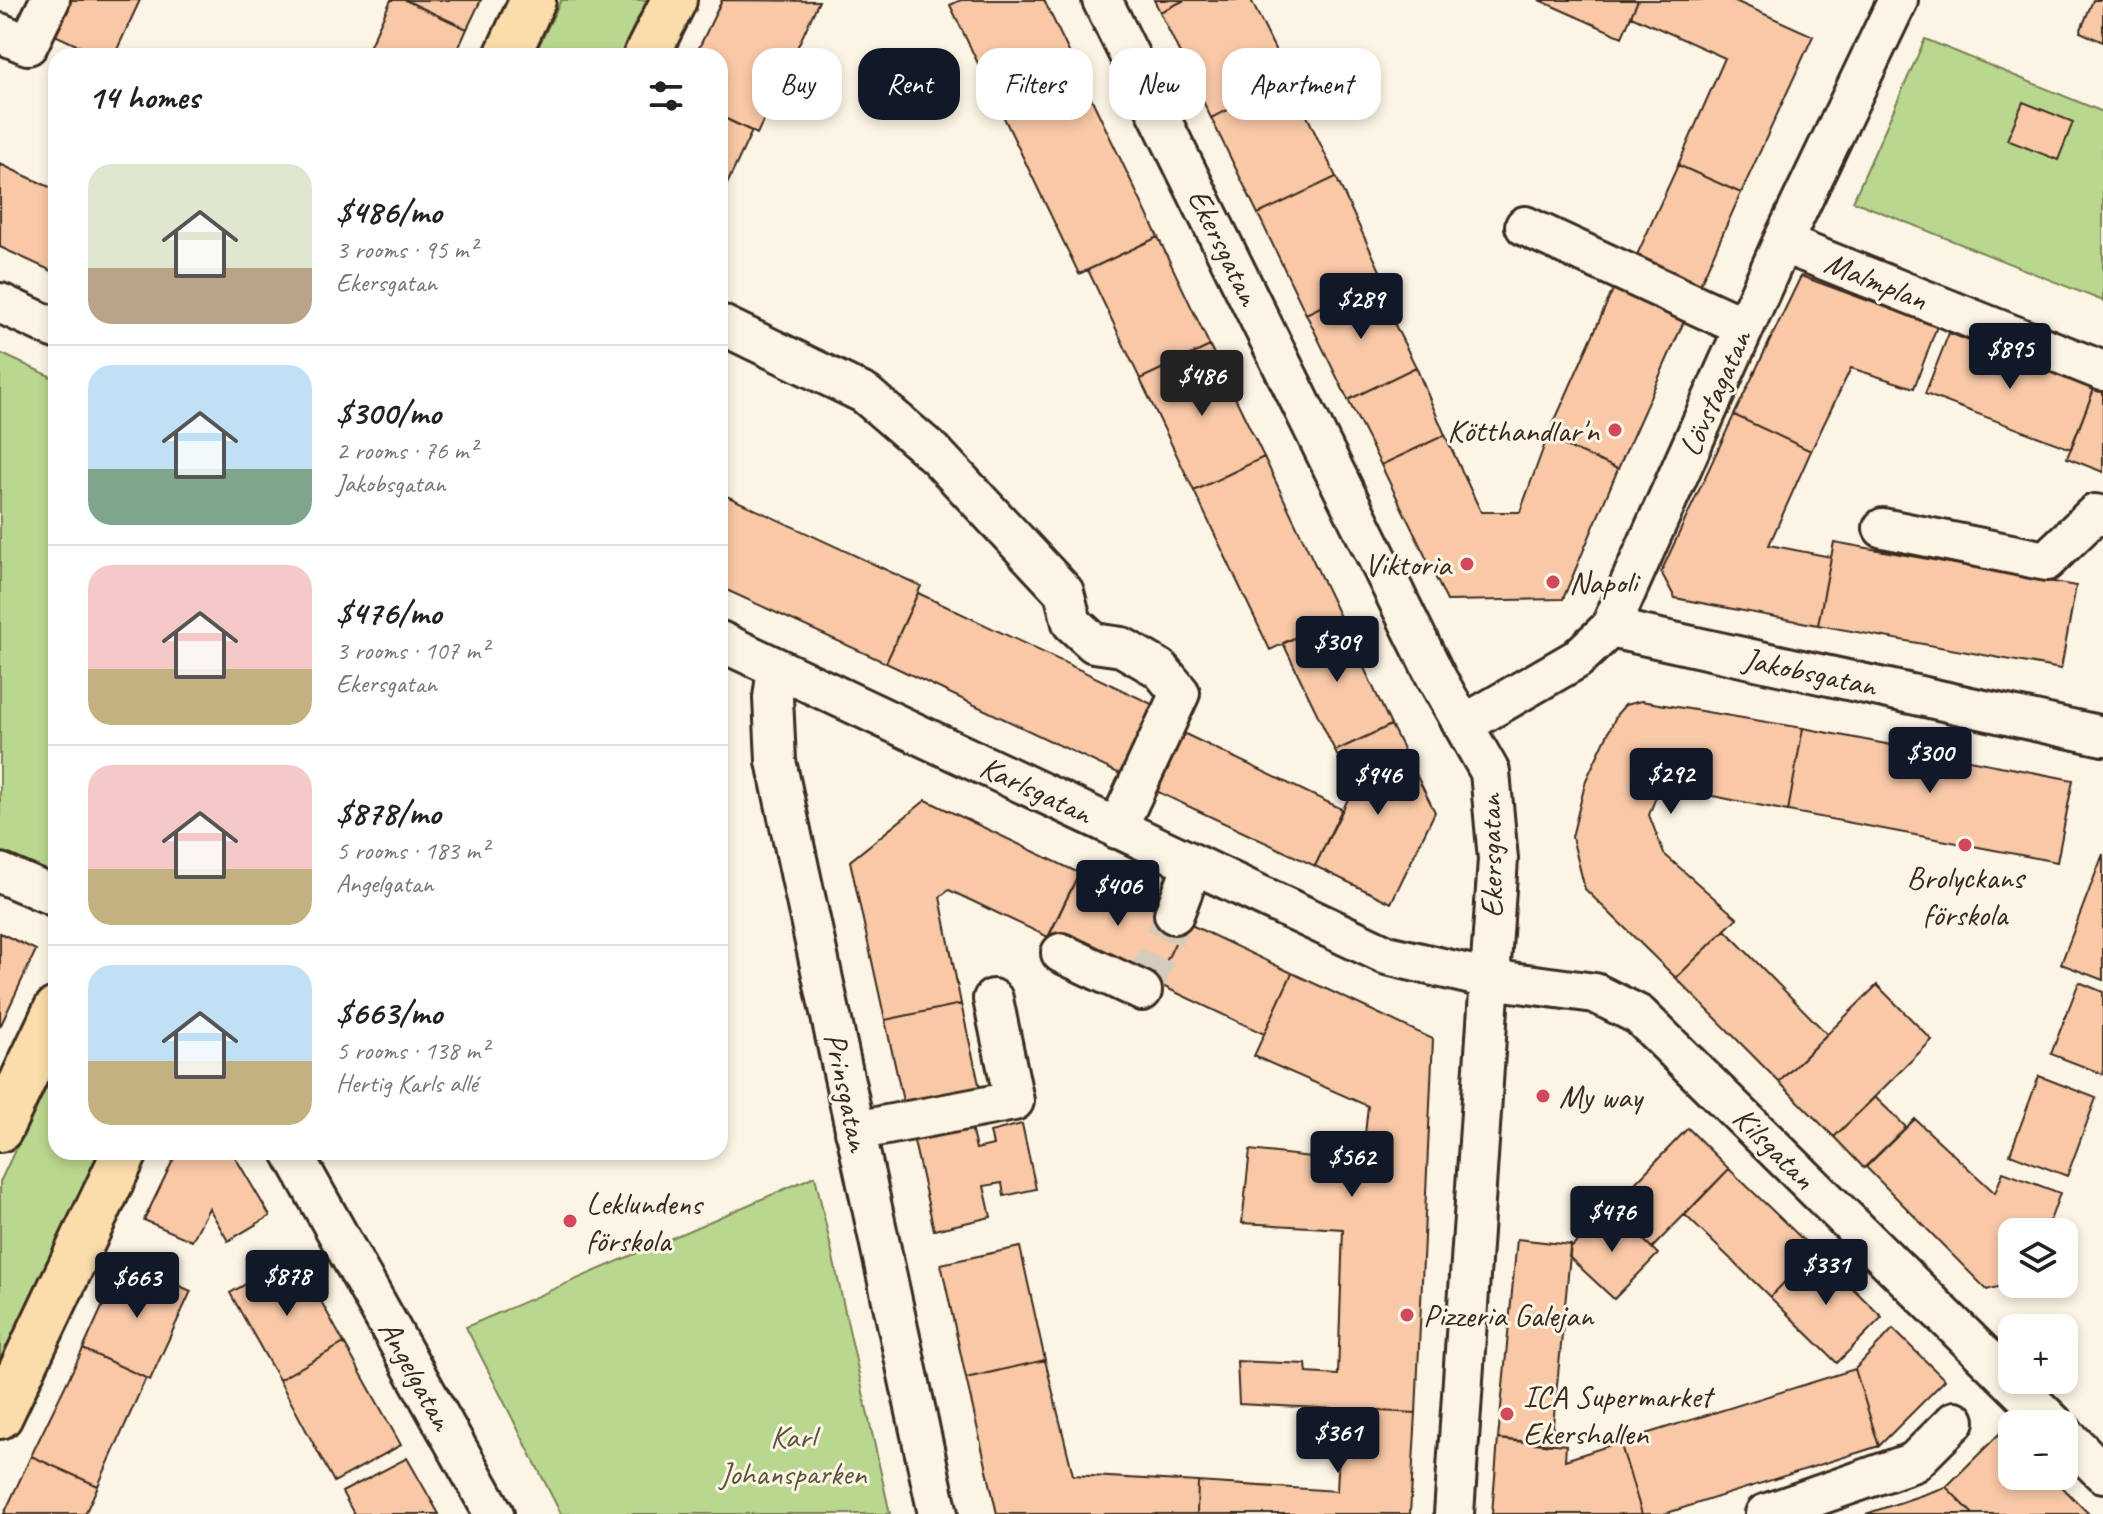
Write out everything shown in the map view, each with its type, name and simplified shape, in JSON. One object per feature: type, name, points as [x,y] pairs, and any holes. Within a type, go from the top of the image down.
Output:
[{"type":"main road","points":[[511,48],[533,0]]},
{"type":"main road","points":[[650,48],[674,0]]},
{"type":"main road","points":[[0,1129],[48,1027]]},
{"type":"main road","points":[[0,1416],[121,1160]]},
{"type":"street","points":[[0,33],[28,45],[50,0]]},
{"type":"street","name":"Ekersgatan","points":[[1102,0],[1429,663],[1490,772],[1498,859],[1454,1514]]},
{"type":"street","name":"Lövstagatan","points":[[1463,725],[1577,659],[1610,628],[1887,3]]},
{"type":"street","points":[[1525,226],[1744,327]]},
{"type":"street","name":"Malmplan","points":[[1782,243],[2103,371]]},
{"type":"street","points":[[0,303],[48,325]]},
{"type":"street","points":[[728,328],[865,394],[937,456],[1064,592],[1072,623],[1094,643],[1122,647],[1160,669],[1180,693],[1117,829]]},
{"type":"street","points":[[1883,528],[2046,561],[2095,514],[2103,516]]},
{"type":"street","name":"Jakobsgatan","points":[[1610,628],[2101,732]]},
{"type":"street","name":"Karlsgatan","points":[[728,645],[1387,955],[1489,979]]},
{"type":"street","name":"Prinsgatan","points":[[777,668],[773,698],[776,761],[938,1514]]},
{"type":"street","points":[[1174,914],[1193,864]]},
{"type":"street","points":[[0,873],[48,894]]},
{"type":"street","points":[[1061,953],[1142,991]]},
{"type":"street","name":"Kilsgatan","points":[[1489,979],[1595,993],[1639,1015],[2040,1410]]},
{"type":"street","points":[[855,1131],[1014,1101],[993,999]]},
{"type":"street","name":"Angelgatan","points":[[296,1160],[494,1514]]},
{"type":"street","points":[[1765,1514],[1914,1462],[1955,1421]]},
{"type":"street","points":[[2078,1448],[2103,1473]]},
{"type":"green space","points":[[561,0],[653,0],[630,48],[538,48]]},
{"type":"green space","points":[[1925,39],[2103,112],[2103,301],[1853,201]]},
{"type":"green space","points":[[0,353],[48,375],[48,878],[0,855]]},
{"type":"green space","points":[[48,1080],[48,1160],[96,1160],[0,1366],[0,1182]]},
{"type":"green space","name":"Karl Johansparken","points":[[815,1176],[890,1514],[561,1514],[466,1327]]},
{"type":"building","points":[[56,0],[140,0],[118,48],[83,48],[42,29]]},
{"type":"building","points":[[391,0],[405,0],[467,29],[459,48],[369,48]]},
{"type":"building","points":[[405,0],[481,0],[467,29]]},
{"type":"building","points":[[722,0],[819,1],[797,48],[752,48],[752,120],[764,120],[757,134],[728,120],[728,48],[699,48]]},
{"type":"building","points":[[961,0],[1044,0],[1067,48],[976,48],[976,59],[950,5]]},
{"type":"building","points":[[1154,0],[1185,0],[1160,12]]},
{"type":"building","points":[[1185,0],[1251,0],[1274,48],[1222,48],[1222,113],[1211,118],[1206,108],[1206,48],[1177,48],[1160,12]]},
{"type":"building","points":[[1539,0],[1638,0],[1622,37]]},
{"type":"building","points":[[1638,0],[1733,0],[1813,36],[1741,193],[1678,165],[1725,58],[1631,16]]},
{"type":"building","points":[[2093,0],[2103,0],[2103,42],[2080,32]]},
{"type":"building","points":[[1093,102],[1158,237],[1079,274],[1005,120],[1093,120]]},
{"type":"building","points":[[2023,102],[2073,122],[2058,160],[2007,140]]},
{"type":"building","points":[[1222,113],[1222,120],[1309,120],[1336,177],[1258,214],[1211,118]]},
{"type":"building","points":[[728,120],[752,131],[728,182]]},
{"type":"building","points":[[0,164],[48,186],[48,269],[0,247]]},
{"type":"building","points":[[1678,165],[1741,193],[1695,296],[1631,268]]},
{"type":"building","points":[[1336,177],[1383,277],[1306,314],[1258,214]]},
{"type":"building","points":[[1158,237],[1210,346],[1140,379],[1088,270]]},
{"type":"building","points":[[1619,276],[1690,308],[1618,469],[1547,438]]},
{"type":"building","points":[[1801,276],[1937,326],[1914,388],[1851,368],[1811,451],[1734,415]]},
{"type":"building","points":[[1373,281],[1416,367],[1348,400],[1306,314]]},
{"type":"building","points":[[1949,333],[2094,389],[2071,449],[1925,394]]},
{"type":"building","points":[[1210,346],[1264,457],[1194,491],[1140,379]]},
{"type":"building","points":[[1416,367],[1445,435],[1381,465],[1348,400]]},
{"type":"building","points":[[2094,389],[2103,392],[2103,472],[2067,458]]},
{"type":"building","points":[[1734,415],[1811,451],[1769,545],[1831,557],[1818,625],[1675,598],[1661,572]]},
{"type":"building","points":[[1445,435],[1481,512],[1520,512],[1547,438],[1618,469],[1563,599],[1447,601],[1381,465]]},
{"type":"building","points":[[1264,457],[1340,617],[1270,650],[1194,491]]},
{"type":"building","points":[[728,497],[921,586],[886,663],[728,591]]},
{"type":"building","points":[[1834,542],[2076,586],[2061,669],[1818,625]]},
{"type":"building","points":[[918,593],[1177,716],[1172,729],[1183,733],[1156,791],[886,663]]},
{"type":"building","points":[[1340,617],[1391,725],[1335,751],[1283,643]]},
{"type":"building","points":[[1641,701],[1803,728],[1788,811],[1673,788],[1657,794],[1649,815],[1664,854],[1737,918],[1676,978],[1585,889],[1572,837],[1586,780],[1617,714],[1625,705]]},
{"type":"building","points":[[1391,725],[1435,812],[1391,903],[1315,866],[1353,789],[1335,751]]},
{"type":"building","points":[[1803,728],[2073,780],[2057,862],[1788,811]]},
{"type":"building","points":[[1183,733],[1342,809],[1315,866],[1156,791]]},
{"type":"building","points":[[926,800],[1079,873],[1048,937],[949,890],[940,897],[961,1004],[885,1020],[850,861]]},
{"type":"building","points":[[2103,854],[2103,980],[2061,964]]},
{"type":"building","points":[[1079,873],[1185,922],[1156,983],[1050,934]]},
{"type":"building","points":[[1185,922],[1292,973],[1264,1034],[1156,983]]},
{"type":"building","points":[[1725,930],[1827,1034],[1779,1082],[1676,978]]},
{"type":"building","points":[[0,933],[36,950],[0,1027]]},
{"type":"building","points":[[1292,973],[1433,1039],[1416,1413],[1239,1404],[1237,1361],[1306,1364],[1307,1373],[1338,1375],[1343,1229],[1242,1223],[1250,1150],[1362,1163],[1368,1106],[1254,1056]]},
{"type":"building","points":[[2079,982],[2103,992],[2103,1074],[2051,1054]]},
{"type":"building","points":[[1877,985],[1932,1040],[1834,1137],[1779,1082]]},
{"type":"building","points":[[961,1004],[983,1102],[907,1119],[885,1020]]},
{"type":"building","points":[[2039,1076],[2096,1098],[2067,1176],[2010,1154]]},
{"type":"building","points":[[1875,1097],[1906,1127],[1864,1168],[1834,1137]]},
{"type":"building","points":[[968,1115],[976,1149],[993,1145],[990,1132],[1022,1124],[1036,1189],[1004,1196],[1002,1183],[984,1186],[991,1217],[934,1230],[911,1128]]},
{"type":"building","points":[[1915,1119],[1995,1193],[2003,1172],[2060,1193],[2051,1218],[1998,1218],[1998,1287],[1987,1290],[1866,1167]]},
{"type":"building","points":[[1688,1128],[1729,1169],[1652,1248],[1611,1208]]},
{"type":"building","points":[[173,1160],[237,1160],[270,1216],[228,1241],[209,1208],[192,1241],[144,1220]]},
{"type":"building","points":[[1729,1169],[1815,1251],[1770,1297],[1685,1215]]},
{"type":"building","points":[[1611,1208],[1658,1254],[1614,1299],[1569,1257],[1570,1249]]},
{"type":"building","points":[[1517,1239],[1571,1245],[1551,1445],[1498,1439]]},
{"type":"building","points":[[1020,1247],[1045,1360],[966,1378],[941,1264]]},
{"type":"building","points":[[1815,1251],[1882,1317],[1837,1363],[1770,1297]]},
{"type":"building","points":[[296,1256],[344,1343],[279,1380],[230,1293]]},
{"type":"building","points":[[123,1261],[191,1291],[150,1380],[83,1349]]},
{"type":"building","points":[[1893,1329],[1945,1380],[1879,1446],[1855,1369]]},
{"type":"building","points":[[344,1343],[401,1445],[334,1482],[279,1380]]},
{"type":"building","points":[[83,1349],[146,1378],[98,1486],[31,1456]]},
{"type":"building","points":[[1045,1360],[1073,1475],[1198,1482],[1197,1514],[997,1514],[966,1378]]},
{"type":"building","points":[[1855,1369],[1879,1446],[1664,1514],[1642,1514],[1620,1442]]},
{"type":"building","points":[[1341,1409],[1416,1413],[1410,1514],[1197,1514],[1198,1482],[1337,1491]]},
{"type":"building","points":[[1998,1435],[1998,1490],[2065,1490],[2089,1514],[1973,1514],[1946,1487]]},
{"type":"building","points":[[1498,1439],[1566,1445],[1565,1460],[1620,1442],[1642,1514],[1492,1514]]},
{"type":"building","points":[[31,1456],[98,1486],[85,1514],[4,1514]]},
{"type":"building","points":[[407,1458],[439,1514],[354,1514],[342,1492]]},
{"type":"building","points":[[1946,1487],[1973,1514],[1866,1514]]},
{"type":"tunnel","points":[[1142,991],[1174,914]]},
{"type":"place","name":"Kötthandlar'n","points":[[1615,430]]},
{"type":"place","name":"Viktoria","points":[[1467,564]]},
{"type":"place","name":"Napoli","points":[[1553,582]]},
{"type":"place","name":"Brolyckans förskola","points":[[1965,845]]},
{"type":"place","name":"My way","points":[[1543,1096]]},
{"type":"place","name":"Leklundens förskola","points":[[570,1221]]},
{"type":"place","name":"Pizzeria Galejan","points":[[1407,1315]]},
{"type":"place","name":"ICA Supermarket Ekershallen","points":[[1507,1414]]}]
